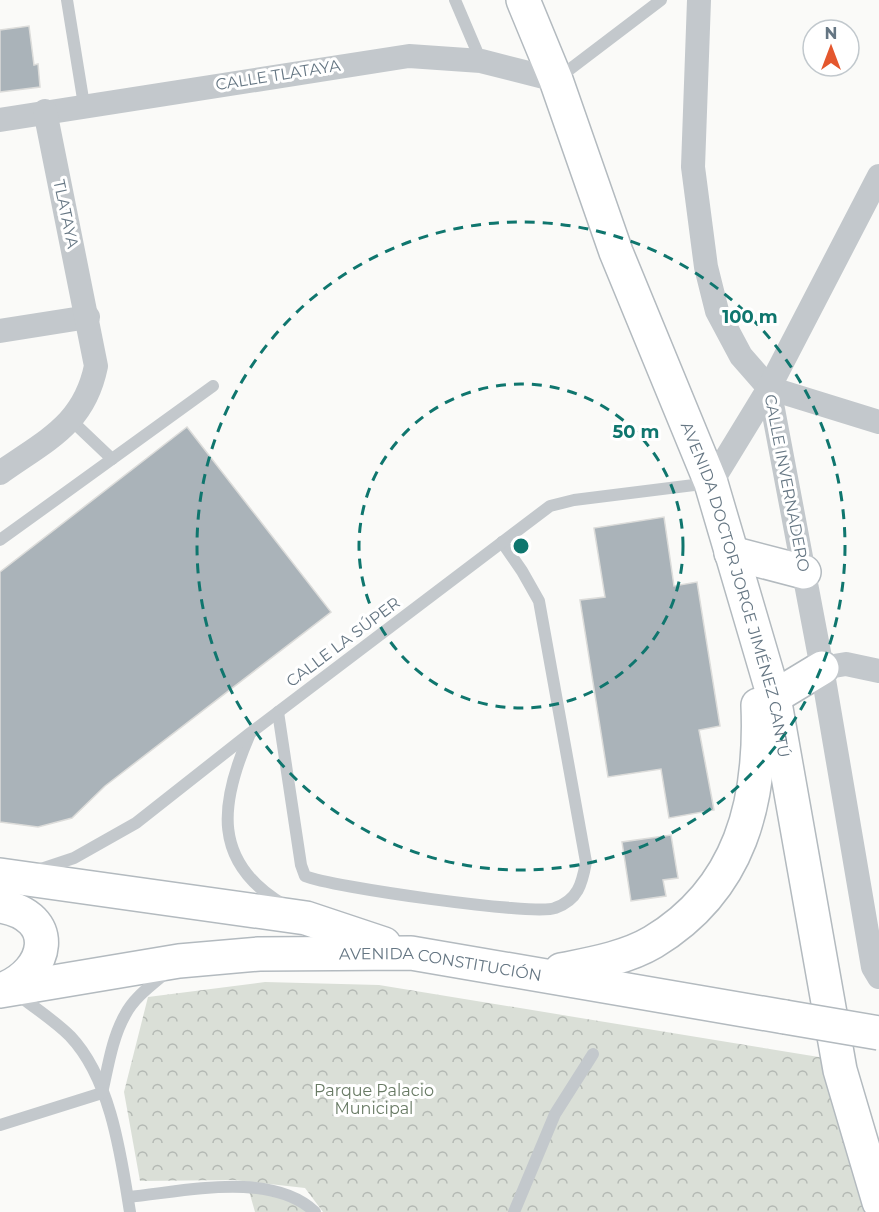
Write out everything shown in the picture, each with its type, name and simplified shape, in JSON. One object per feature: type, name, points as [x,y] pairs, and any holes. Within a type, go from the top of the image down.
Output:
[{"type":"main road","name":"AVENIDA DOCTOR JORGE JIMÉNEZ CANTÚ","points":[[523,0],[556,80],[616,252],[711,483],[774,697],[840,1070],[879,1202]]},
{"type":"main road","points":[[731,553],[804,572]]},
{"type":"main road","points":[[544,974],[603,961],[652,943],[692,913],[720,879],[743,838],[755,794],[760,749],[755,637]]},
{"type":"main road","points":[[774,697],[822,668]]},
{"type":"main road","points":[[5,886],[306,918],[411,953]]},
{"type":"main road","points":[[3,990],[28,973],[42,945],[40,931],[31,918],[18,909],[5,886]]},
{"type":"main road","name":"AVENIDA CONSTITUCIÓN","points":[[3,990],[179,961],[259,954],[411,953],[544,974],[879,1034]]},
{"type":"street","name":"CALLE INVERNADERO","points":[[699,0],[693,167],[706,267],[717,311],[741,356],[769,388],[822,668],[873,967],[879,977]]},
{"type":"street","name":"CALLE TLATAYA","points":[[0,120],[45,111],[409,56],[481,61],[556,80]]},
{"type":"street","name":"TLATAYA","points":[[0,473],[72,421],[91,391],[96,366],[45,111]]},
{"type":"street","points":[[711,483],[769,388],[879,176]]},
{"type":"street","points":[[0,331],[88,317]]},
{"type":"street","points":[[769,388],[879,422]]},
{"type":"street","points":[[822,668],[846,664],[879,671]]},
{"type":"lane","points":[[66,0],[84,105]]},
{"type":"lane","points":[[455,0],[481,61]]},
{"type":"lane","points":[[556,80],[661,0]]},
{"type":"lane","points":[[0,540],[213,386]]},
{"type":"lane","points":[[72,421],[112,459]]},
{"type":"lane","name":"CALLE LA SÚPER","points":[[5,886],[74,858],[107,842],[136,823],[249,734],[550,506],[574,500],[711,483]]},
{"type":"lane","points":[[278,712],[301,865],[305,876],[366,890],[497,906],[553,909],[572,899],[582,888],[586,862],[539,601],[502,542]]},
{"type":"lane","points":[[249,734],[231,785],[226,807],[226,827],[234,851],[258,887],[306,918]]},
{"type":"lane","points":[[102,1093],[115,1038],[125,1014],[140,996],[179,961]]},
{"type":"lane","points":[[3,990],[69,1036],[84,1054],[102,1093],[114,1129],[130,1212]]},
{"type":"lane","points":[[514,1212],[555,1114],[592,1054]]},
{"type":"lane","points":[[0,1125],[102,1093]]},
{"type":"lane","points":[[128,1197],[244,1186],[282,1192],[298,1199],[315,1212]]},
{"type":"green space","name":"Parque Palacio Municipal","points":[[265,982],[379,985],[831,1059],[867,1212],[323,1212],[305,1188],[234,1180],[140,1181],[124,1092],[148,997]]},
{"type":"green space","points":[[249,1191],[280,1195],[308,1212],[255,1212]]},
{"type":"building","points":[[29,26],[34,65],[38,64],[40,87],[0,92],[0,30]]},
{"type":"building","points":[[187,427],[331,612],[105,786],[72,818],[38,827],[0,822],[0,572]]},
{"type":"building","points":[[664,517],[674,586],[697,582],[720,726],[699,730],[714,810],[669,818],[661,769],[608,777],[580,600],[605,597],[594,528]]},
{"type":"building","points":[[671,835],[678,878],[663,880],[666,896],[631,901],[622,842]]}]
